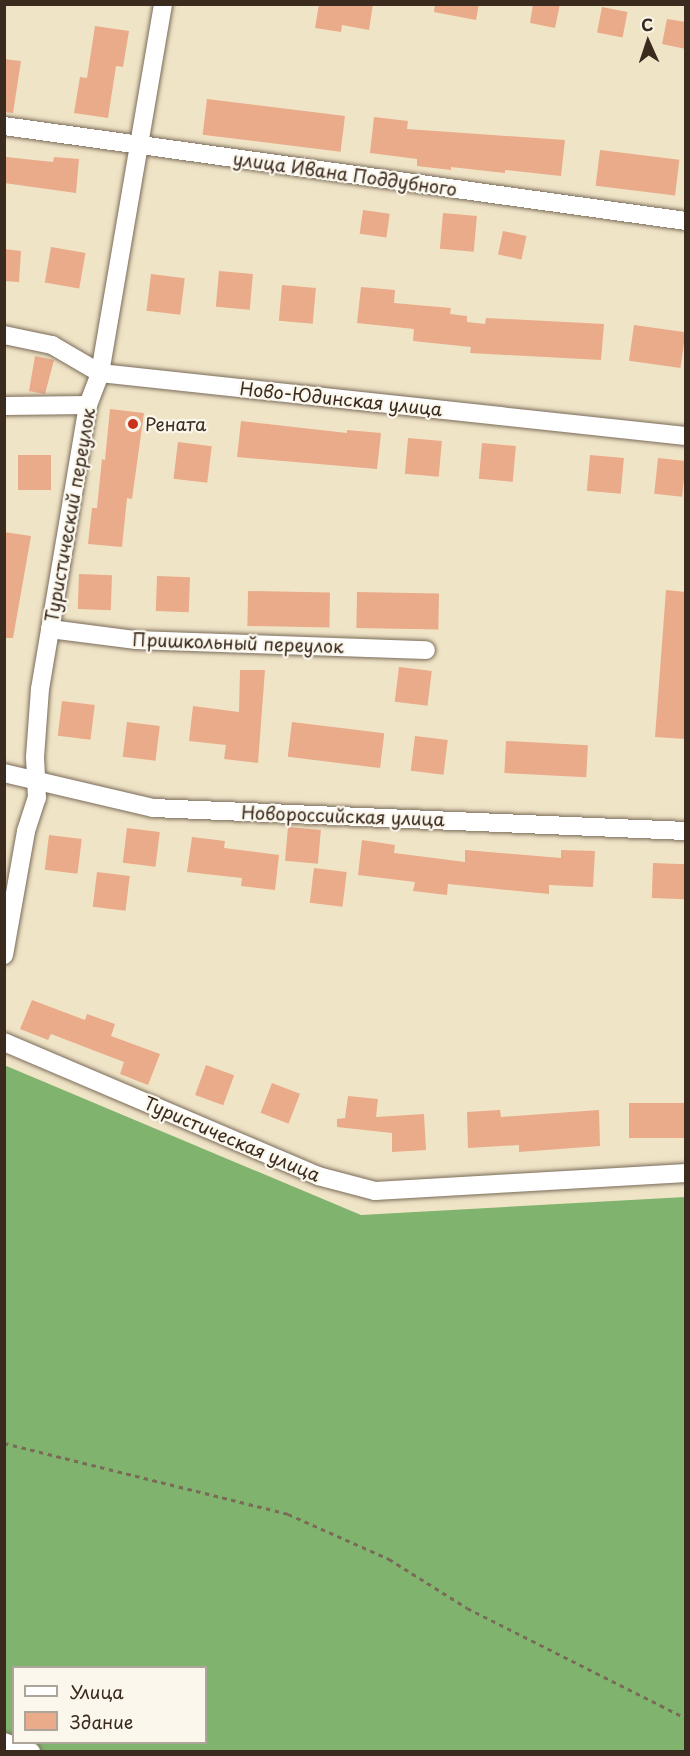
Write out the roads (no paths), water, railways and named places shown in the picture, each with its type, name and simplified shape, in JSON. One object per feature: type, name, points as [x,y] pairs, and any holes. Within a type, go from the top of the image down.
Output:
[{"type":"street","name":"Туристический переулок","points":[[4,955],[26,831],[38,798],[40,689],[50,628],[88,405],[100,373],[164,4]]},
{"type":"street","name":"улица Ивана Поддубного","points":[[4,126],[686,221]]},
{"type":"street","name":"Ново-Юдинская улица","points":[[4,335],[52,345],[100,373],[686,436]]},
{"type":"street","points":[[4,406],[88,405]]},
{"type":"street","name":"Пришкольный переулок","points":[[50,628],[136,640],[426,650]]},
{"type":"street","name":"Новороссийская улица","points":[[4,773],[153,808],[686,831]]},
{"type":"street","name":"Туристическая улица","points":[[4,1042],[318,1176],[375,1191],[686,1173]]},
{"type":"street","points":[[4,1742],[31,1752]]},
{"type":"place","name":"Рената","points":[[133,424]]}]
